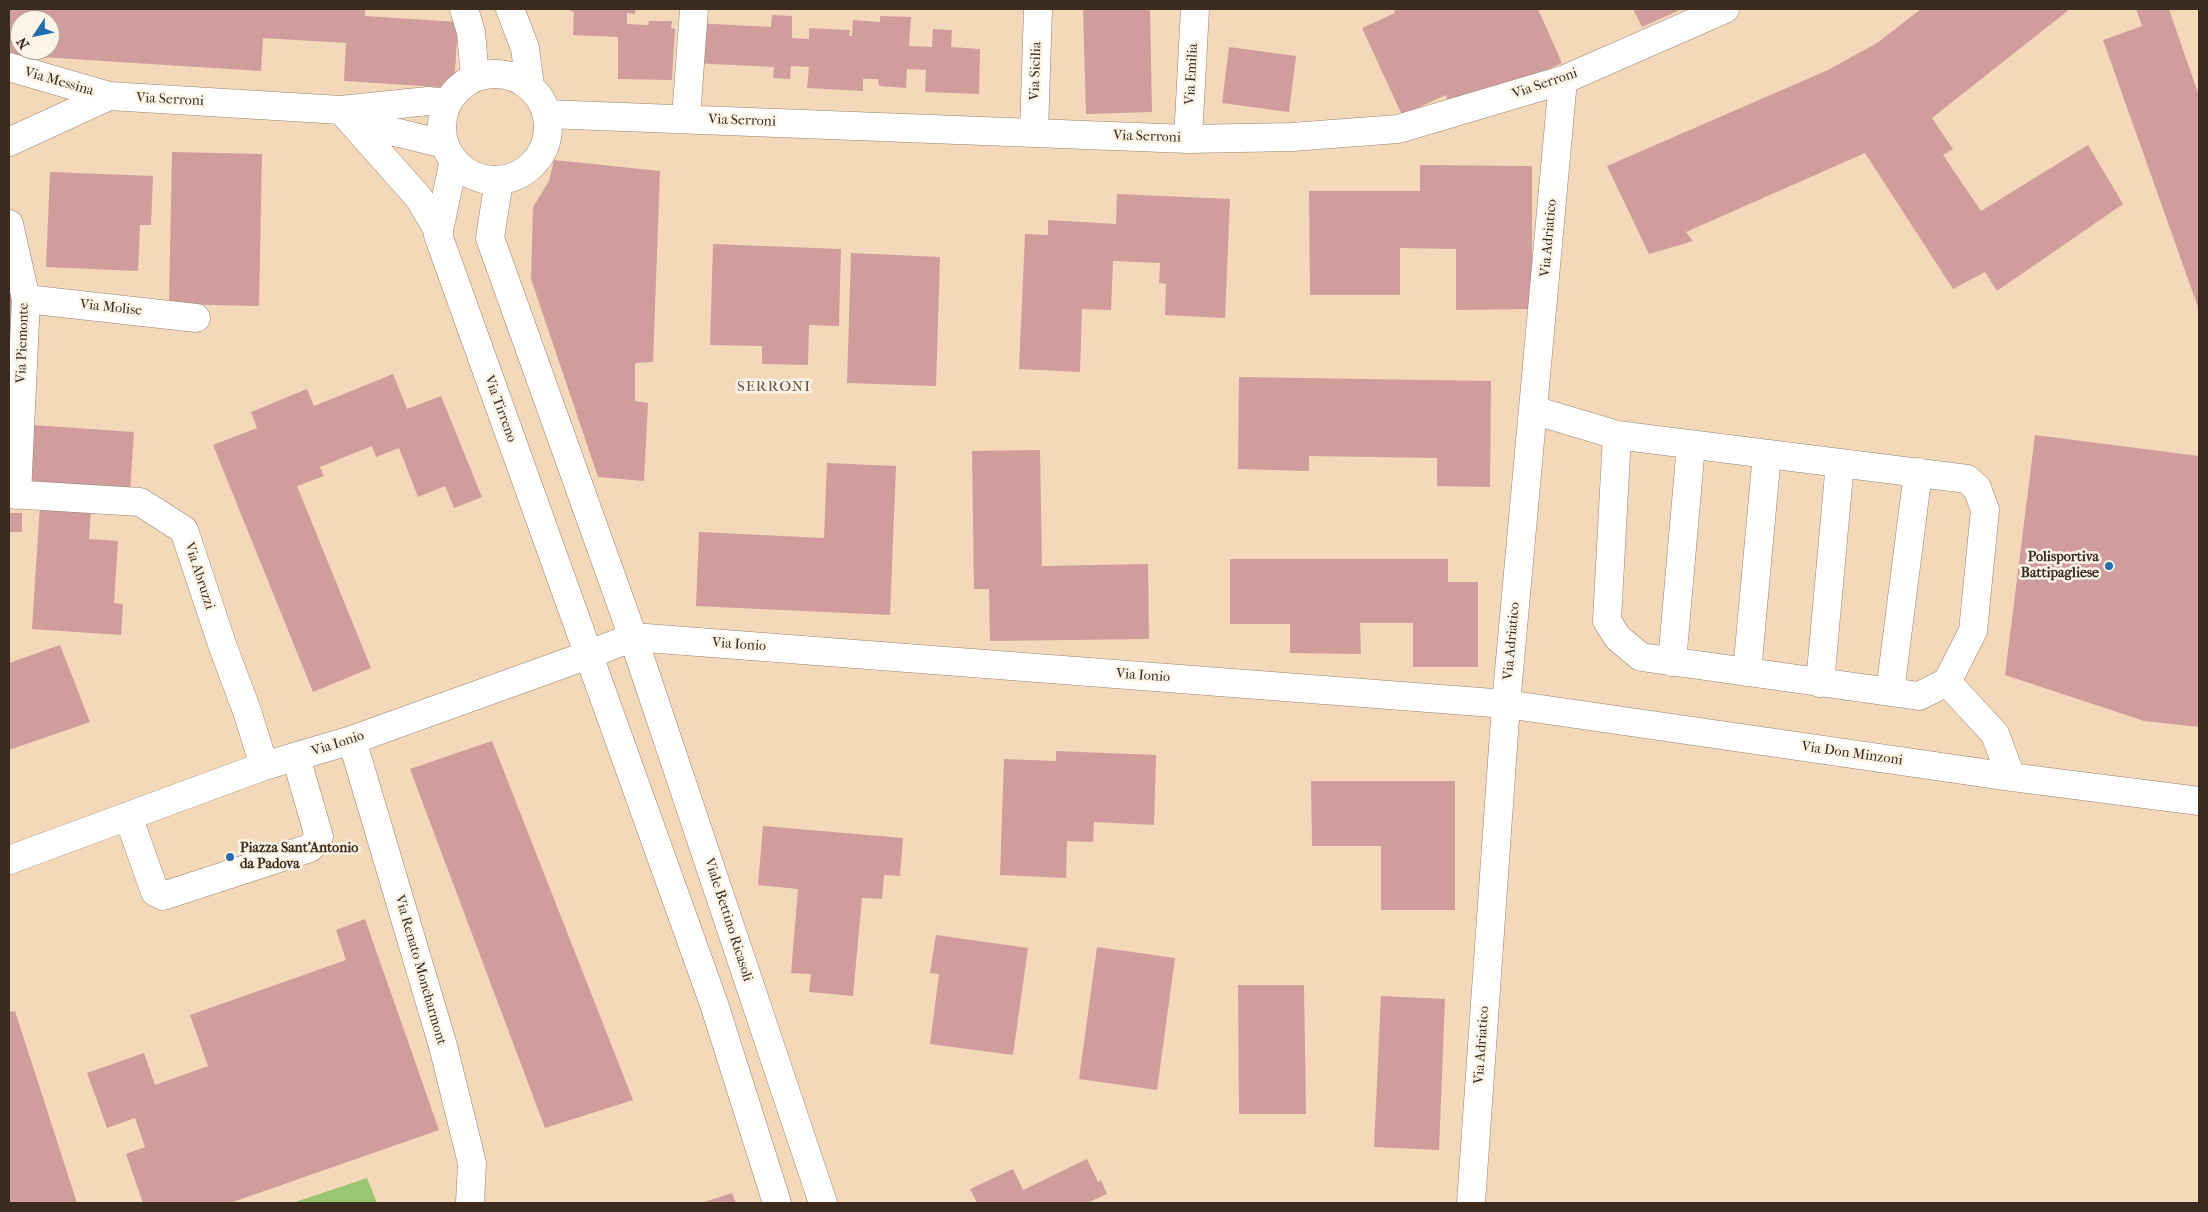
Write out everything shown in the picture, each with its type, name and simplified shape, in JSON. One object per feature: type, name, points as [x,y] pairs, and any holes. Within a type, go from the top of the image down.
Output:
[{"type":"street","points":[[464,9],[471,32],[475,77]]},
{"type":"street","points":[[510,9],[525,48],[530,86]]},
{"type":"street","points":[[686,118],[694,9]]},
{"type":"street","name":"Via Sicilia","points":[[1034,132],[1038,9]]},
{"type":"street","name":"Via Emilia","points":[[1188,139],[1195,9]]},
{"type":"street","name":"Via Serroni","points":[[546,114],[1188,139],[1292,137],[1398,130],[1563,80],[1726,9]]},
{"type":"street","name":"Via Messina","points":[[9,67],[110,96]]},
{"type":"street","points":[[489,74],[508,75],[530,86],[539,97],[546,114],[548,130],[544,147],[534,163],[519,174],[499,180],[490,180],[472,175],[449,152],[441,127],[447,102],[453,92],[475,77],[489,74]]},
{"type":"street","name":"Via Adriatico","points":[[1472,1203],[1506,704],[1563,80]]},
{"type":"street","name":"Via Serroni","points":[[9,142],[110,96],[341,110],[428,101],[447,102]]},
{"type":"street","points":[[341,110],[419,198],[439,232]]},
{"type":"street","name":"Via Serroni","points":[[341,110],[366,125],[449,152]]},
{"type":"street","name":"Via Tirreno","points":[[449,152],[438,235],[588,655]]},
{"type":"street","points":[[499,180],[490,238],[633,637]]},
{"type":"street","name":"Via Piemonte","points":[[9,224],[26,299],[13,494]]},
{"type":"street","name":"Via Molise","points":[[26,299],[196,318]]},
{"type":"street","points":[[1533,410],[1617,435],[1967,479],[1977,488],[1984,510],[1973,631],[1947,682],[1919,696],[1641,657],[1618,638],[1607,621],[1617,435]]},
{"type":"street","points":[[1672,662],[1691,445]]},
{"type":"street","points":[[1747,672],[1767,454]]},
{"type":"street","points":[[1820,683],[1840,463]]},
{"type":"street","points":[[1890,692],[1918,472]]},
{"type":"street","name":"Via Abruzzi","points":[[13,494],[140,502],[184,530],[223,647],[247,711],[264,766]]},
{"type":"street","name":"Via Ionio","points":[[9,860],[264,766],[352,740],[633,637],[1506,704]]},
{"type":"street","name":"Viale Bettino Ricasoli","points":[[633,637],[823,1203]]},
{"type":"street","points":[[588,655],[714,1004],[777,1203]]},
{"type":"street","points":[[1947,682],[1995,734],[2011,777]]},
{"type":"street","name":"Via Don Minzoni","points":[[1506,704],[2011,777],[2199,801]]},
{"type":"street","name":"Via Renato Moncharmont","points":[[352,740],[443,1046],[472,1163],[470,1203]]},
{"type":"street","points":[[128,816],[155,892],[163,896],[310,848],[319,837],[296,757]]},
{"type":"green space","points":[[367,1178],[377,1203],[292,1203]]},
{"type":"building","points":[[9,9],[365,9],[365,16],[458,22],[454,88],[344,81],[346,43],[263,38],[261,71],[60,58],[60,10],[10,10],[10,55]]},
{"type":"building","points":[[566,9],[635,9],[635,14],[627,13],[627,24],[648,25],[649,21],[672,21],[671,28],[675,29],[672,80],[618,79],[618,37],[573,35],[574,12]]},
{"type":"building","points":[[1083,9],[1150,9],[1152,112],[1086,114]]},
{"type":"building","points":[[1399,9],[1538,9],[1562,63],[1476,102],[1449,103],[1446,95],[1402,115],[1362,28],[1395,13],[1394,11]]},
{"type":"building","points":[[1633,9],[1682,9],[1642,27]]},
{"type":"building","points":[[1921,9],[2070,9],[1932,118],[1953,149],[1943,155],[1981,211],[2088,145],[2123,204],[1997,291],[1985,272],[1953,289],[1865,153],[1686,232],[1693,241],[1649,254],[1607,166],[1828,70],[1877,43]]},
{"type":"building","points":[[2136,9],[2169,9],[2199,96],[2199,310],[2103,40],[2142,26]]},
{"type":"building","points":[[772,15],[792,16],[792,38],[809,39],[809,28],[850,30],[849,36],[852,36],[853,20],[880,22],[880,16],[911,17],[909,46],[932,47],[933,29],[952,30],[951,47],[980,49],[979,94],[925,92],[926,70],[907,69],[906,88],[879,86],[878,79],[863,79],[863,91],[807,88],[809,67],[791,66],[790,79],[773,78],[774,67],[692,63],[695,23],[771,27]]},
{"type":"building","points":[[1229,47],[1296,56],[1289,112],[1222,103]]},
{"type":"building","points":[[172,152],[262,154],[259,306],[169,304]]},
{"type":"building","points":[[554,160],[660,171],[653,362],[635,363],[635,401],[648,403],[644,481],[598,477],[531,279],[533,207],[549,181]]},
{"type":"building","points":[[1420,165],[1532,166],[1532,309],[1456,310],[1456,249],[1400,248],[1400,295],[1310,295],[1309,191],[1420,191]]},
{"type":"building","points":[[50,172],[153,176],[151,225],[140,225],[138,271],[46,267]]},
{"type":"building","points":[[1117,194],[1230,199],[1225,318],[1165,315],[1166,284],[1159,283],[1160,263],[1113,261],[1111,310],[1082,309],[1080,372],[1019,369],[1025,234],[1048,235],[1048,220],[1116,224]]},
{"type":"building","points":[[713,244],[841,249],[839,326],[809,325],[808,365],[762,364],[762,346],[710,345]]},
{"type":"building","points":[[851,253],[940,257],[936,386],[847,383]]},
{"type":"building","points":[[9,264],[14,264],[12,337],[9,337]]},
{"type":"building","points":[[393,374],[407,409],[441,396],[482,497],[454,508],[445,486],[418,497],[399,448],[376,457],[372,446],[320,467],[324,476],[297,486],[371,668],[313,692],[213,445],[257,428],[251,412],[307,389],[314,406]]},
{"type":"building","points":[[1239,377],[1491,381],[1490,487],[1437,486],[1437,458],[1309,456],[1309,471],[1238,469]]},
{"type":"building","points":[[32,425],[134,432],[130,493],[27,486]]},
{"type":"building","name":"Polisportiva Battipagliese","points":[[2035,435],[2199,456],[2199,727],[2144,721],[2005,675]]},
{"type":"building","points":[[1040,450],[1042,566],[1148,564],[1149,639],[990,641],[989,589],[974,589],[972,451]]},
{"type":"building","points":[[827,463],[896,466],[890,615],[696,606],[699,532],[824,538]]},
{"type":"building","points":[[40,505],[91,509],[89,539],[118,541],[114,603],[123,604],[121,635],[32,629]]},
{"type":"building","points":[[9,513],[22,513],[22,532],[9,532]]},
{"type":"building","points":[[1230,559],[1448,559],[1448,582],[1478,582],[1478,667],[1413,667],[1413,623],[1360,623],[1361,654],[1290,653],[1290,624],[1230,624]]},
{"type":"building","points":[[60,645],[90,722],[9,750],[9,663]]},
{"type":"building","points":[[492,741],[633,1100],[545,1128],[410,769]]},
{"type":"building","points":[[1056,751],[1156,755],[1154,825],[1094,822],[1093,842],[1067,841],[1066,878],[1000,875],[1004,759],[1056,761]]},
{"type":"building","points":[[1311,781],[1455,781],[1455,910],[1381,910],[1381,846],[1312,846]]},
{"type":"building","points":[[763,826],[903,838],[900,876],[884,875],[882,899],[862,898],[853,996],[809,992],[811,974],[791,973],[798,889],[758,885]]},
{"type":"building","points":[[365,919],[439,1130],[230,1203],[143,1203],[126,1154],[145,1147],[135,1118],[107,1128],[87,1073],[144,1053],[155,1085],[208,1066],[190,1015],[346,960],[336,930]]},
{"type":"building","points":[[936,935],[1028,948],[1013,1055],[930,1044],[939,974],[930,973]]},
{"type":"building","points":[[1097,947],[1175,958],[1157,1090],[1079,1079]]},
{"type":"building","points":[[1238,985],[1304,985],[1306,1114],[1239,1114]]},
{"type":"building","points":[[1381,996],[1445,999],[1439,1150],[1374,1147]]},
{"type":"building","points":[[15,1011],[77,1203],[9,1203],[9,1012]]},
{"type":"building","points":[[1087,1159],[1098,1182],[1101,1180],[1107,1194],[1087,1203],[977,1203],[970,1189],[1013,1169],[1023,1190]]},
{"type":"building","points":[[732,1193],[736,1203],[701,1203]]},
{"type":"place","name":"Polisportiva Battipagliese","points":[[2109,566]]},
{"type":"place","name":"Piazza Sant'Antonio da Padova","points":[[230,857]]},
{"type":"district","name":"SERRONI","points":[[774,387]]}]
